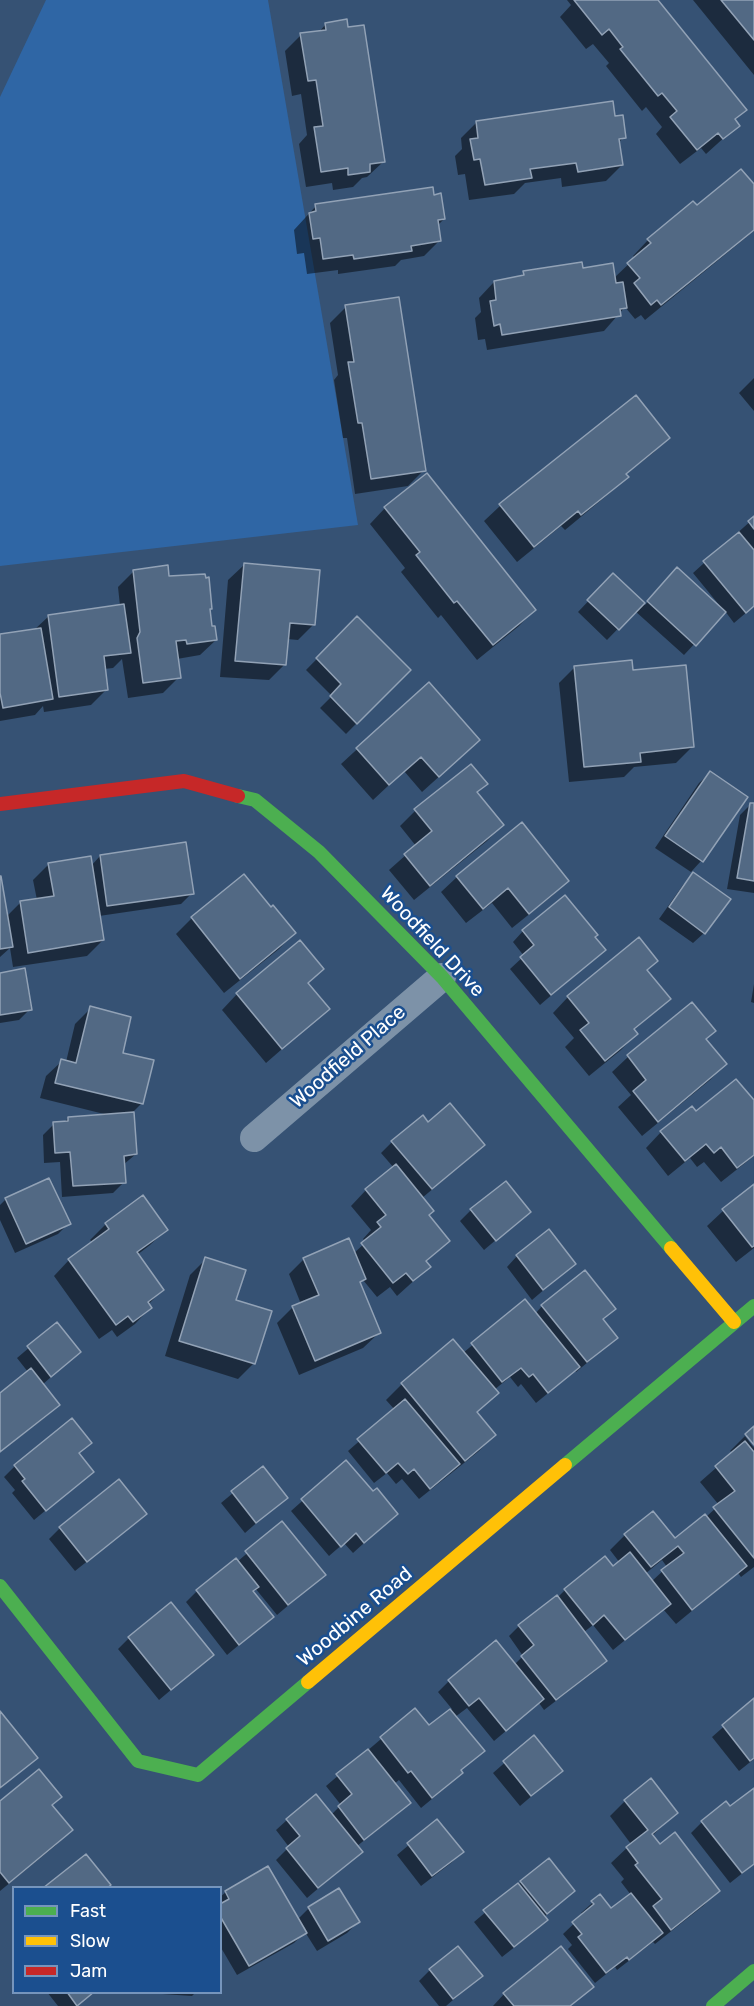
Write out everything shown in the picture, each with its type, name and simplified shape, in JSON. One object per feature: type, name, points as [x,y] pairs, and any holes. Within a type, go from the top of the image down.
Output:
[{"type":"street","name":"Woodfield Drive","points":[[0,804],[184,781],[255,800],[320,852],[442,977],[734,1322]]},
{"type":"street","name":"Woodfield Place","points":[[254,1138],[442,977]]},
{"type":"street","name":"Woodbine Road","points":[[0,1586],[138,1761],[198,1775],[754,1306]]},
{"type":"street","points":[[713,2006],[754,1971]]},
{"type":"shaded area","points":[[46,0],[268,0],[358,525],[0,566],[0,97]]},
{"type":"building","points":[[574,0],[658,0],[747,110],[735,119],[740,126],[723,139],[718,133],[697,150],[670,117],[677,111],[662,93],[658,96],[620,49],[623,47],[609,29],[602,35]]},
{"type":"building","points":[[721,0],[754,0],[754,40]]},
{"type":"building","points":[[347,19],[348,27],[364,25],[385,162],[370,164],[370,172],[348,175],[348,168],[321,172],[314,127],[323,126],[316,80],[308,81],[300,33],[326,30],[325,23]]},
{"type":"building","points":[[613,101],[615,116],[623,115],[626,138],[619,139],[623,165],[578,172],[576,163],[530,169],[532,178],[485,185],[480,159],[474,160],[470,139],[478,138],[476,121]]},
{"type":"building","points":[[741,169],[754,184],[754,230],[661,305],[657,300],[651,305],[634,283],[640,278],[627,263],[651,243],[647,239],[693,201],[697,205]]},
{"type":"building","points":[[433,187],[434,195],[441,193],[445,219],[438,220],[441,241],[411,246],[412,251],[354,259],[353,255],[323,259],[320,238],[313,239],[309,213],[316,211],[315,204]]},
{"type":"building","points":[[582,262],[583,268],[613,263],[616,283],[623,282],[627,308],[620,309],[621,316],[502,335],[500,324],[494,326],[490,301],[496,300],[494,281],[524,275],[523,271]]},
{"type":"building","points":[[399,297],[426,471],[371,479],[362,423],[358,423],[348,362],[354,362],[345,305]]},
{"type":"building","points":[[636,395],[670,438],[626,474],[629,477],[581,515],[578,511],[534,547],[499,504]]},
{"type":"building","points":[[427,473],[536,610],[493,645],[457,601],[454,603],[416,555],[420,552],[384,507]]},
{"type":"building","points":[[754,516],[754,529],[748,521]]},
{"type":"building","points":[[739,532],[754,550],[754,606],[746,613],[703,561]]},
{"type":"building","points":[[244,563],[320,570],[315,625],[290,623],[286,665],[235,661]]},
{"type":"building","points":[[168,565],[169,576],[205,574],[206,578],[209,577],[212,626],[215,626],[217,640],[187,644],[186,640],[176,641],[181,678],[143,683],[137,638],[140,632],[133,570]]},
{"type":"building","points":[[677,567],[726,612],[696,646],[647,601]]},
{"type":"building","points":[[613,573],[645,603],[619,630],[587,600]]},
{"type":"building","points":[[124,604],[131,653],[104,656],[108,690],[59,697],[48,615]]},
{"type":"building","points":[[357,616],[411,670],[357,724],[330,696],[341,684],[316,658]]},
{"type":"building","points":[[41,628],[53,699],[3,708],[0,693],[0,634]]},
{"type":"building","points":[[632,660],[633,670],[686,665],[694,747],[640,753],[641,762],[584,767],[574,666]]},
{"type":"building","points":[[429,682],[480,740],[439,777],[421,757],[389,785],[356,748]]},
{"type":"building","points":[[471,764],[488,784],[477,792],[504,825],[430,886],[404,854],[432,831],[414,809]]},
{"type":"building","points":[[710,771],[748,797],[703,862],[665,836]]},
{"type":"building","points":[[750,803],[754,803],[754,881],[737,878]]},
{"type":"building","points":[[522,822],[569,881],[529,914],[508,888],[483,909],[456,876]]},
{"type":"building","points":[[186,842],[194,894],[107,906],[100,855]]},
{"type":"building","points":[[91,856],[104,940],[28,953],[20,901],[54,896],[48,863]]},
{"type":"building","points":[[693,872],[731,899],[705,934],[669,907]]},
{"type":"building","points":[[244,874],[296,933],[240,979],[191,917]]},
{"type":"building","points":[[0,876],[13,947],[0,949]]},
{"type":"building","points":[[565,895],[598,935],[595,937],[606,950],[551,995],[520,957],[534,945],[522,930]]},
{"type":"building","points":[[639,937],[658,961],[647,970],[671,999],[634,1029],[638,1034],[605,1061],[580,1030],[589,1023],[567,996]]},
{"type":"building","points":[[300,940],[324,969],[308,983],[330,1009],[282,1049],[236,993]]},
{"type":"building","points":[[25,968],[32,1010],[0,1015],[0,973]]},
{"type":"building","points":[[692,1002],[716,1031],[706,1039],[727,1064],[658,1122],[633,1091],[646,1080],[627,1055]]},
{"type":"building","points":[[90,1006],[131,1017],[123,1053],[154,1060],[143,1104],[55,1083],[61,1059],[76,1063]]},
{"type":"building","points":[[736,1079],[754,1100],[754,1155],[737,1168],[721,1147],[714,1153],[706,1144],[685,1161],[660,1131],[692,1106],[696,1111]]},
{"type":"building","points":[[450,1103],[485,1145],[432,1189],[391,1141],[423,1115],[428,1122]]},
{"type":"building","points":[[134,1112],[137,1154],[124,1156],[126,1183],[73,1186],[70,1152],[55,1153],[53,1122],[68,1121],[68,1117]]},
{"type":"building","points":[[396,1164],[434,1211],[429,1215],[450,1241],[426,1261],[431,1267],[413,1281],[406,1273],[393,1283],[361,1243],[381,1227],[377,1222],[386,1215],[365,1189]]},
{"type":"building","points":[[49,1178],[71,1224],[26,1244],[5,1198]]},
{"type":"building","points":[[506,1181],[531,1212],[496,1241],[470,1209]]},
{"type":"building","points":[[754,1184],[754,1246],[752,1247],[722,1209]]},
{"type":"building","points":[[143,1195],[168,1230],[137,1252],[164,1290],[148,1302],[152,1308],[133,1322],[128,1316],[116,1325],[68,1259],[109,1229],[105,1223]]},
{"type":"building","points":[[549,1229],[576,1264],[543,1290],[516,1255]]},
{"type":"building","points":[[349,1238],[366,1279],[360,1282],[381,1333],[315,1361],[292,1306],[319,1295],[303,1258]]},
{"type":"building","points":[[205,1257],[246,1270],[236,1300],[272,1311],[255,1364],[179,1341]]},
{"type":"building","points":[[585,1270],[616,1309],[603,1319],[618,1338],[587,1362],[541,1305]]},
{"type":"building","points":[[525,1299],[580,1367],[548,1393],[533,1374],[529,1377],[521,1368],[502,1382],[471,1343]]},
{"type":"building","points":[[57,1322],[81,1352],[51,1377],[27,1346]]},
{"type":"building","points":[[453,1339],[499,1393],[477,1412],[496,1435],[465,1461],[401,1383]]},
{"type":"building","points":[[31,1368],[60,1405],[0,1452],[0,1393]]},
{"type":"building","points":[[405,1399],[460,1464],[430,1489],[414,1469],[408,1474],[398,1463],[386,1473],[357,1439]]},
{"type":"building","points":[[72,1418],[92,1443],[79,1453],[94,1472],[46,1511],[22,1481],[25,1479],[14,1465]]},
{"type":"building","points":[[754,1426],[754,1445],[745,1434]]},
{"type":"building","points":[[745,1441],[754,1452],[754,1558],[713,1507],[735,1491],[715,1466]]},
{"type":"building","points":[[346,1460],[373,1491],[377,1488],[398,1514],[364,1543],[356,1533],[341,1547],[301,1499]]},
{"type":"building","points":[[263,1466],[288,1498],[256,1523],[231,1491]]},
{"type":"building","points":[[119,1479],[147,1514],[87,1562],[59,1527]]},
{"type":"building","points":[[653,1511],[675,1538],[705,1514],[747,1566],[692,1610],[661,1570],[684,1553],[678,1546],[651,1567],[624,1534]]},
{"type":"building","points":[[282,1521],[326,1575],[288,1605],[245,1551]]},
{"type":"building","points":[[630,1552],[671,1604],[625,1640],[604,1615],[593,1625],[564,1589],[605,1556],[613,1566]]},
{"type":"building","points":[[236,1558],[259,1587],[253,1591],[274,1617],[239,1645],[196,1590]]},
{"type":"building","points":[[557,1595],[607,1661],[556,1700],[521,1656],[534,1645],[518,1625]]},
{"type":"building","points":[[171,1602],[214,1655],[171,1690],[128,1637]]},
{"type":"building","points":[[496,1640],[544,1699],[506,1731],[479,1698],[469,1706],[448,1680]]},
{"type":"building","points":[[754,1698],[754,1758],[750,1761],[722,1725]]},
{"type":"building","points":[[415,1708],[429,1725],[450,1709],[485,1751],[461,1770],[463,1773],[432,1798],[411,1771],[408,1773],[380,1737]]},
{"type":"building","points":[[0,1711],[38,1758],[0,1788]]},
{"type":"building","points":[[534,1735],[563,1771],[531,1796],[503,1761]]},
{"type":"building","points":[[368,1749],[411,1803],[364,1840],[338,1806],[352,1794],[336,1774]]},
{"type":"building","points":[[39,1769],[62,1797],[52,1805],[73,1830],[9,1883],[0,1872],[0,1801]]},
{"type":"building","points":[[651,1778],[678,1813],[652,1834],[660,1844],[675,1832],[720,1891],[671,1930],[653,1906],[662,1899],[635,1865],[638,1863],[626,1847],[648,1830],[624,1800]]},
{"type":"building","points":[[754,1788],[754,1864],[742,1873],[701,1821],[726,1801],[730,1806]]},
{"type":"building","points":[[316,1794],[363,1852],[318,1888],[286,1848],[300,1836],[286,1819]]},
{"type":"building","points":[[437,1819],[464,1852],[432,1876],[407,1843]]},
{"type":"building","points":[[86,1854],[111,1885],[110,1886],[46,1886]]},
{"type":"building","points":[[549,1858],[575,1891],[547,1914],[520,1881]]},
{"type":"building","points":[[268,1866],[307,1933],[249,1966],[222,1919],[222,1903],[229,1899],[225,1891]]},
{"type":"building","points":[[518,1883],[548,1920],[514,1947],[483,1910]]},
{"type":"building","points":[[339,1888],[360,1922],[328,1941],[308,1907]]},
{"type":"building","points":[[631,1893],[663,1933],[629,1960],[627,1957],[606,1973],[578,1937],[582,1934],[572,1922],[594,1904],[591,1901],[600,1894],[611,1908]]},
{"type":"building","points":[[458,1946],[483,1976],[453,1999],[429,1969]]},
{"type":"building","points":[[561,1946],[594,1987],[570,2006],[514,2006],[503,1993]]},
{"type":"building","points":[[68,1994],[92,1994],[77,2006]]},
{"type":"traffic: fast","points":[[238,796],[255,800],[319,852],[442,977],[671,1248]]},
{"type":"traffic: fast","points":[[565,1465],[754,1306]]},
{"type":"traffic: fast","points":[[0,1586],[138,1761],[198,1775],[308,1682]]},
{"type":"traffic: fast","points":[[713,2006],[754,1971]]},
{"type":"traffic: slow","points":[[671,1248],[734,1322]]},
{"type":"traffic: slow","points":[[308,1682],[565,1465]]},
{"type":"traffic: jam","points":[[0,804],[184,781],[238,796]]}]
